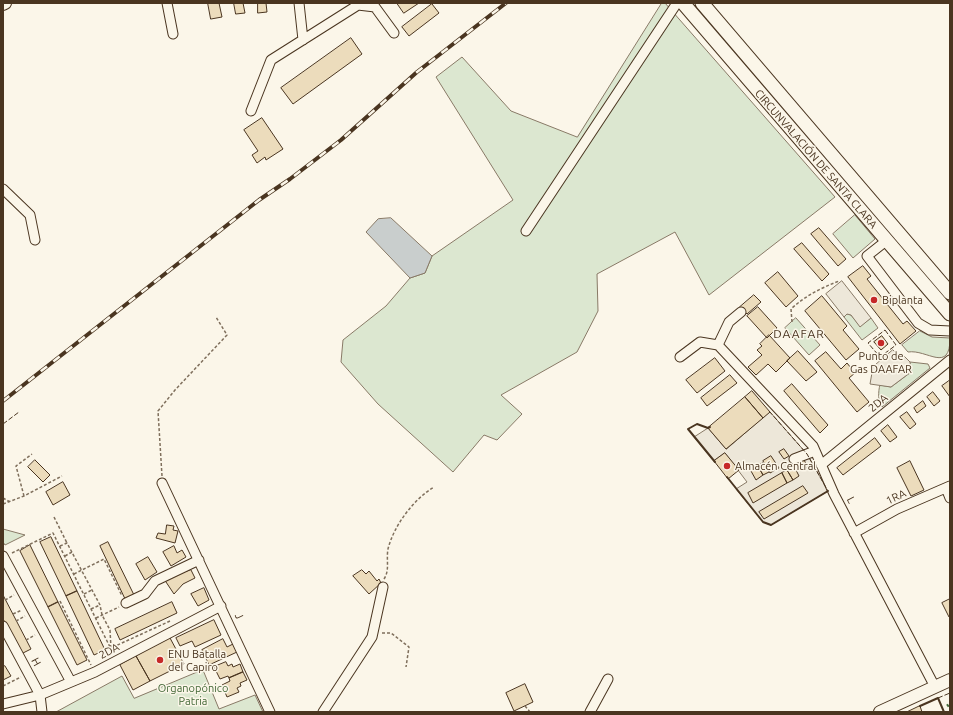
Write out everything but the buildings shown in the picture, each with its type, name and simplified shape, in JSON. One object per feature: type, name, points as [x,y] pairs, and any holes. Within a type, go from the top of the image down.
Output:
[{"type":"highway","name":"CIRCUNVALACIÓN DE SANTA CLARA","points":[[683,3],[950,314]]},
{"type":"highway","name":"CIRCUNVALACIÓN DE SANTA CLARA","points":[[702,3],[950,293]]},
{"type":"main road","points":[[884,711],[950,680]]},
{"type":"street","points":[[167,3],[173,34]]},
{"type":"street","points":[[299,3],[303,40]]},
{"type":"street","points":[[526,231],[677,3]]},
{"type":"street","points":[[251,111],[271,60],[358,5],[375,7],[394,33]]},
{"type":"street","points":[[3,189],[30,215],[35,240]]},
{"type":"street","points":[[886,241],[867,256],[918,323],[930,330],[950,331]]},
{"type":"street","points":[[680,357],[700,342],[718,345],[729,322],[740,312]]},
{"type":"street","name":"L","points":[[718,345],[813,446],[854,533],[935,687]]},
{"type":"street","name":"2DA","points":[[821,465],[950,360]]},
{"type":"street","points":[[794,459],[815,451]]},
{"type":"street","name":"J","points":[[162,483],[270,712]]},
{"type":"street","points":[[948,487],[950,498]]},
{"type":"street","name":"1RA","points":[[854,533],[897,509],[948,487]]},
{"type":"street","points":[[3,556],[70,682]]},
{"type":"street","points":[[126,603],[145,594],[155,581],[199,560]]},
{"type":"street","points":[[323,712],[372,637],[383,586]]},
{"type":"street","name":"2DA","points":[[3,704],[40,695],[95,672],[221,606]]},
{"type":"street","name":"H","points":[[3,626],[40,695],[42,712]]},
{"type":"street","points":[[590,712],[608,679]]},
{"type":"path","points":[[792,322],[791,310],[798,302],[819,289],[839,281]]},
{"type":"path","points":[[162,483],[158,411],[175,390],[227,334],[216,317]]},
{"type":"path","points":[[24,496],[16,466],[32,454]]},
{"type":"path","points":[[3,504],[24,496],[62,476]]},
{"type":"path","points":[[383,586],[383,581],[388,573],[387,558],[389,547],[396,531],[405,516],[424,492],[434,486]]},
{"type":"path","points":[[3,498],[10,502]]},
{"type":"path","points":[[54,517],[100,605],[102,615],[110,630],[111,648]]},
{"type":"path","points":[[3,556],[53,533],[117,660]]},
{"type":"path","points":[[60,546],[67,542]]},
{"type":"path","points":[[65,556],[72,552]]},
{"type":"path","points":[[74,574],[104,559],[126,603],[96,618]]},
{"type":"path","points":[[84,594],[92,590]]},
{"type":"path","points":[[5,600],[22,591]]},
{"type":"path","points":[[60,601],[95,672]]},
{"type":"path","points":[[91,609],[100,605]]},
{"type":"path","points":[[13,614],[32,609]]},
{"type":"path","points":[[16,621],[32,609]]},
{"type":"path","points":[[111,648],[170,621]]},
{"type":"path","points":[[26,640],[43,631]]},
{"type":"path","points":[[372,637],[385,632],[392,633],[409,647],[406,667]]},
{"type":"path","points":[[3,686],[28,673]]},
{"type":"path","points":[[524,706],[530,712]]},
{"type":"green space","points":[[662,3],[665,3],[835,197],[709,295],[675,232],[597,274],[598,311],[577,352],[501,395],[522,414],[497,440],[484,435],[453,472],[378,404],[341,362],[343,340],[386,306],[410,278],[425,273],[432,256],[513,200],[436,77],[462,57],[511,111],[577,137]]},
{"type":"green space","points":[[699,17],[725,40],[950,302],[950,307]]},
{"type":"green space","points":[[855,215],[875,239],[853,258],[833,234]]},
{"type":"green space","points":[[847,314],[851,315],[860,326],[871,318],[878,328],[862,340],[844,317]]},
{"type":"green space","points":[[796,318],[820,345],[809,355],[785,328]]},
{"type":"green space","points":[[920,331],[932,337],[950,338],[949,349],[946,355],[936,357],[915,352],[908,352],[902,345]]},
{"type":"green space","points":[[910,362],[928,364],[930,368],[882,407],[879,397],[880,385],[891,387],[911,372]]},
{"type":"green space","points":[[3,529],[25,535],[5,545],[3,542]]},
{"type":"green space","name":"Organopónico Patria","points":[[203,670],[219,709],[255,695],[263,712],[56,712],[122,676],[134,698]]},
{"type":"shaded area","points":[[391,218],[432,256],[425,273],[410,278],[366,232],[378,219]]},
{"type":"shaded area","points":[[842,281],[871,318],[860,327],[851,315],[847,314],[844,317],[826,294]]},
{"type":"shaded area","points":[[893,350],[897,354],[904,356],[910,362],[911,372],[891,387],[870,384],[873,367]]},
{"type":"shaded area","points":[[770,412],[807,454],[828,491],[771,525],[763,522],[736,489],[747,482],[725,453],[714,461],[694,437],[708,428],[726,449]]},
{"type":"railway","points":[[3,401],[259,200],[290,179],[341,140],[417,72],[506,3]]},
{"type":"fence","points":[[885,330],[896,345],[880,357],[868,343],[885,330]]},
{"type":"fence","points":[[769,411],[807,454],[828,491]]},
{"type":"fence","points":[[3,424],[19,412]]},
{"type":"fence","points":[[938,698],[950,693]]},
{"type":"wall","points":[[710,427],[708,428],[697,424],[688,429],[715,462]]},
{"type":"wall","points":[[727,477],[763,522],[771,525],[828,491]]},
{"type":"wall","points":[[920,706],[938,698],[944,712]]},
{"type":"place","name":"Biplanta","points":[[874,300]]},
{"type":"place","name":"Punto de Gas DAAFAR","points":[[881,343]]},
{"type":"place","name":"Almacén Central","points":[[727,466]]},
{"type":"place","name":"ENU Batalla del Capiro","points":[[160,660]]},
{"type":"district","name":"DAAFAR","points":[[799,334]]}]
